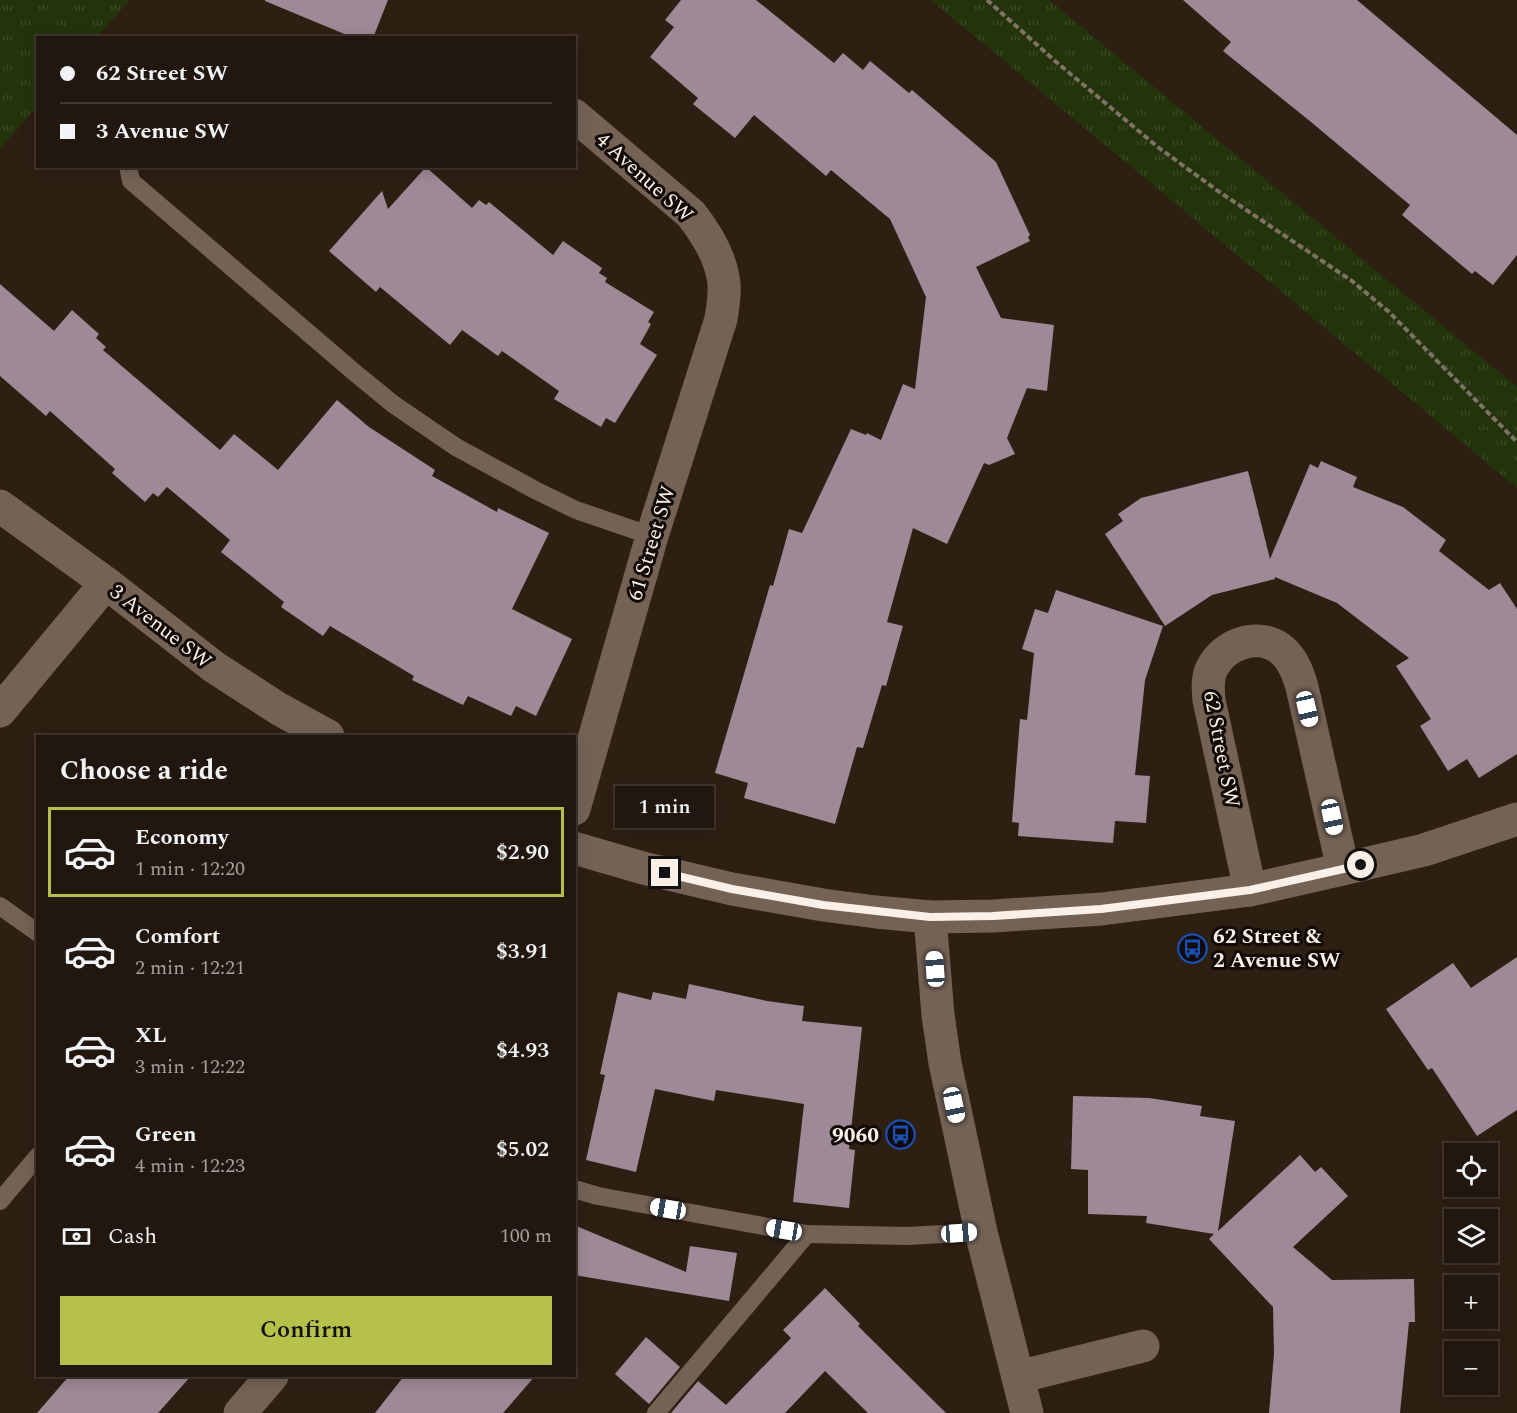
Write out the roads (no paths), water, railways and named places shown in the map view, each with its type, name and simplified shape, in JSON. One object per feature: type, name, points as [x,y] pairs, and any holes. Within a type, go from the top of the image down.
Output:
[{"type":"street","name":"4 Avenue SW","points":[[576,117],[690,214],[703,230],[723,276]]},
{"type":"street","name":"61 Street SW","points":[[576,802],[652,536],[721,319],[724,298],[723,276]]},
{"type":"street","name":"3 Avenue SW","points":[[0,506],[106,583],[214,667],[279,709],[326,735]]},
{"type":"street","points":[[0,711],[106,583]]},
{"type":"street","name":"62 Street SW","points":[[1250,890],[1208,690],[1212,669],[1223,653],[1236,644],[1257,641],[1270,643],[1282,651],[1295,667],[1302,687],[1343,869]]},
{"type":"street","points":[[576,849],[643,868],[732,889],[823,905],[930,917],[993,916],[1101,909],[1250,890],[1424,850],[1517,819]]},
{"type":"street","points":[[930,917],[938,1015],[945,1063],[981,1232],[1028,1413]]},
{"type":"street","points":[[1018,1377],[1143,1346]]},
{"type":"street","points":[[240,1413],[271,1377]]},
{"type":"lane","points":[[128,168],[131,181],[393,404],[456,447],[535,490],[576,510],[652,536]]},
{"type":"lane","points":[[0,906],[36,932]]},
{"type":"lane","points":[[0,1201],[36,1158]]},
{"type":"lane","points":[[576,1189],[598,1196],[807,1234],[906,1236],[981,1232]]},
{"type":"lane","points":[[656,1413],[807,1234]]},
{"type":"place","name":"62 Street & 2 Avenue SW","points":[[1192,948]]},
{"type":"place","name":"9060","points":[[900,1135]]}]
